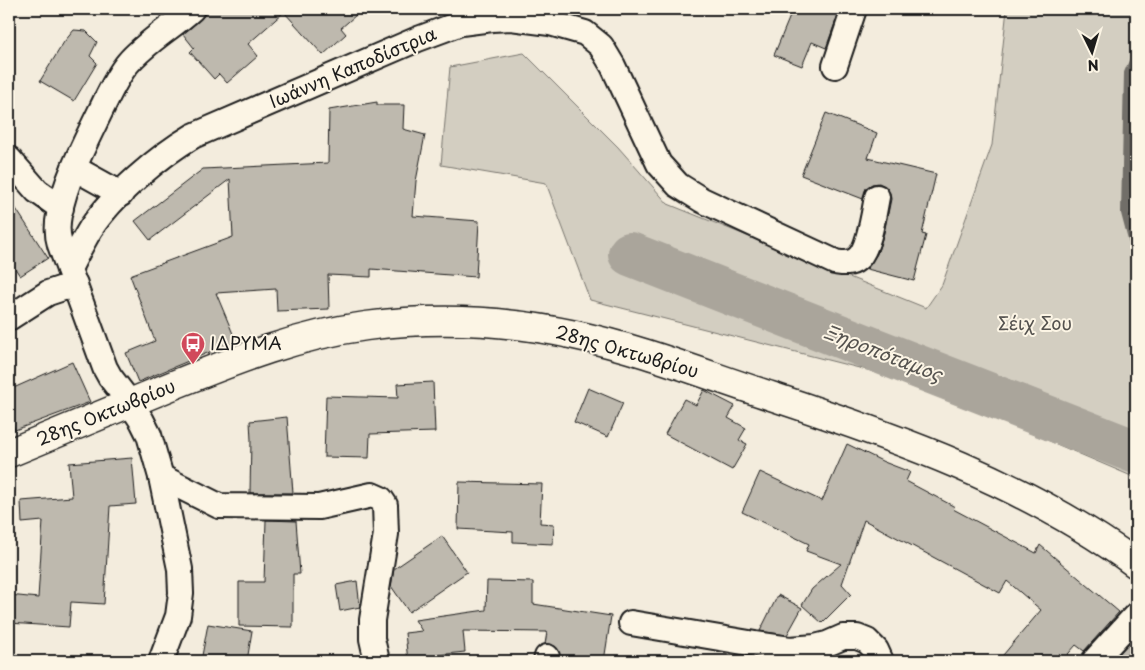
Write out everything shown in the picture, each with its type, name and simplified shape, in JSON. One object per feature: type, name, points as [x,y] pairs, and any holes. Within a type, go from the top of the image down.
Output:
[{"type":"main road","name":"28ης Οκτωβρίου","points":[[9,453],[130,402],[274,347],[303,338],[363,326],[471,321],[557,331],[613,344],[823,414],[948,462],[1013,490],[1083,528],[1136,564]]},
{"type":"street","points":[[161,661],[178,616],[182,594],[180,569],[161,478],[149,435],[142,421],[110,377],[58,238],[58,224],[60,208],[74,168],[106,99],[126,65],[138,52],[192,9]]},
{"type":"street","points":[[835,66],[854,9]]},
{"type":"street","name":"Ιωάννη Καποδίστρια","points":[[72,276],[90,229],[121,194],[164,155],[203,131],[418,39],[461,23],[476,20],[511,18],[550,23],[585,32],[601,46],[613,66],[659,164],[678,185],[702,200],[834,262],[846,264],[857,260],[865,250],[878,197]]},
{"type":"street","points":[[9,160],[37,191],[60,208]]},
{"type":"street","points":[[74,168],[121,194]]},
{"type":"street","points":[[9,318],[72,276]]},
{"type":"street","points":[[161,478],[219,506],[319,506],[372,496],[381,499],[385,505],[386,534],[372,620],[372,639],[377,661]]},
{"type":"street","points":[[1094,661],[1136,615]]},
{"type":"street","points":[[631,623],[790,649],[816,647],[843,637],[856,637],[874,647],[878,651],[881,661]]},
{"type":"green space","name":"Σέιχ Σου","points":[[1007,9],[1136,9],[1136,478],[993,417],[883,374],[590,300],[546,183],[441,165],[450,67],[524,53],[618,147],[668,204],[926,308],[942,285],[992,145]]},
{"type":"building","points":[[205,9],[363,9],[341,28],[346,34],[323,55],[284,12],[248,44],[258,56],[227,83],[219,74],[214,79],[190,52],[194,48],[183,34],[201,19],[205,14]]},
{"type":"building","points":[[793,9],[840,9],[826,48],[812,42],[802,66],[774,55]]},
{"type":"building","points":[[74,30],[86,31],[97,42],[90,56],[97,63],[74,101],[40,81],[64,42]]},
{"type":"building","points":[[377,102],[377,105],[404,105],[403,129],[425,135],[416,181],[413,216],[479,221],[476,277],[371,269],[371,277],[328,275],[329,309],[277,311],[276,289],[216,293],[236,341],[138,382],[126,353],[155,341],[130,275],[233,237],[230,179],[150,240],[135,221],[203,169],[328,163],[329,110]]},
{"type":"building","points":[[826,113],[877,133],[868,158],[936,174],[922,234],[926,235],[914,281],[867,269],[877,254],[884,233],[891,199],[886,187],[879,183],[872,184],[866,188],[863,199],[801,175]]},
{"type":"building","points":[[9,198],[48,258],[20,276],[9,259]]},
{"type":"building","points":[[72,362],[90,402],[15,430],[9,415],[9,390]]},
{"type":"building","points":[[433,382],[435,432],[370,434],[369,458],[324,457],[326,396],[398,398],[397,384]]},
{"type":"building","points":[[588,388],[623,403],[608,437],[574,422]]},
{"type":"building","points":[[704,390],[735,406],[728,418],[746,428],[739,440],[747,444],[732,470],[665,434],[684,399],[696,405]]},
{"type":"building","points":[[287,417],[293,493],[250,493],[250,421]]},
{"type":"building","points":[[847,444],[910,472],[906,481],[955,507],[953,509],[1036,553],[1040,545],[1119,612],[1084,651],[1076,645],[1062,661],[998,661],[1041,610],[1007,581],[1000,593],[864,520],[842,584],[851,594],[822,623],[802,605],[812,589],[841,564],[806,551],[809,544],[742,512],[760,472],[822,501]]},
{"type":"building","points":[[132,458],[136,504],[110,506],[104,604],[71,602],[69,627],[9,623],[9,595],[38,598],[43,521],[22,523],[21,501],[72,497],[69,463]]},
{"type":"building","points":[[459,482],[542,484],[540,523],[554,524],[553,544],[513,542],[513,532],[458,529]]},
{"type":"building","points":[[266,520],[296,521],[300,574],[293,574],[293,627],[239,626],[239,582],[264,582]]},
{"type":"building","points":[[442,536],[467,572],[409,612],[391,586],[394,569]]},
{"type":"building","points":[[357,581],[360,607],[340,611],[336,585]]},
{"type":"building","points":[[487,581],[533,582],[533,604],[611,616],[604,661],[560,656],[556,647],[551,644],[545,644],[547,632],[463,631],[465,652],[437,655],[438,661],[408,661],[405,633],[422,631],[415,620],[486,610]]},
{"type":"building","points":[[778,595],[802,608],[787,635],[760,631]]},
{"type":"building","points":[[208,624],[252,631],[247,661],[201,661]]},
{"type":"building","points":[[1130,642],[1136,648],[1136,661],[1112,661]]},
{"type":"waterway","points":[[1136,54],[1128,73],[1125,213],[1136,255]]},
{"type":"waterway","name":"Ξηροπόταμος","points":[[630,254],[1136,452]]},
{"type":"place","name":"ΙΔΡΥΜΑ","points":[[193,365]]}]
